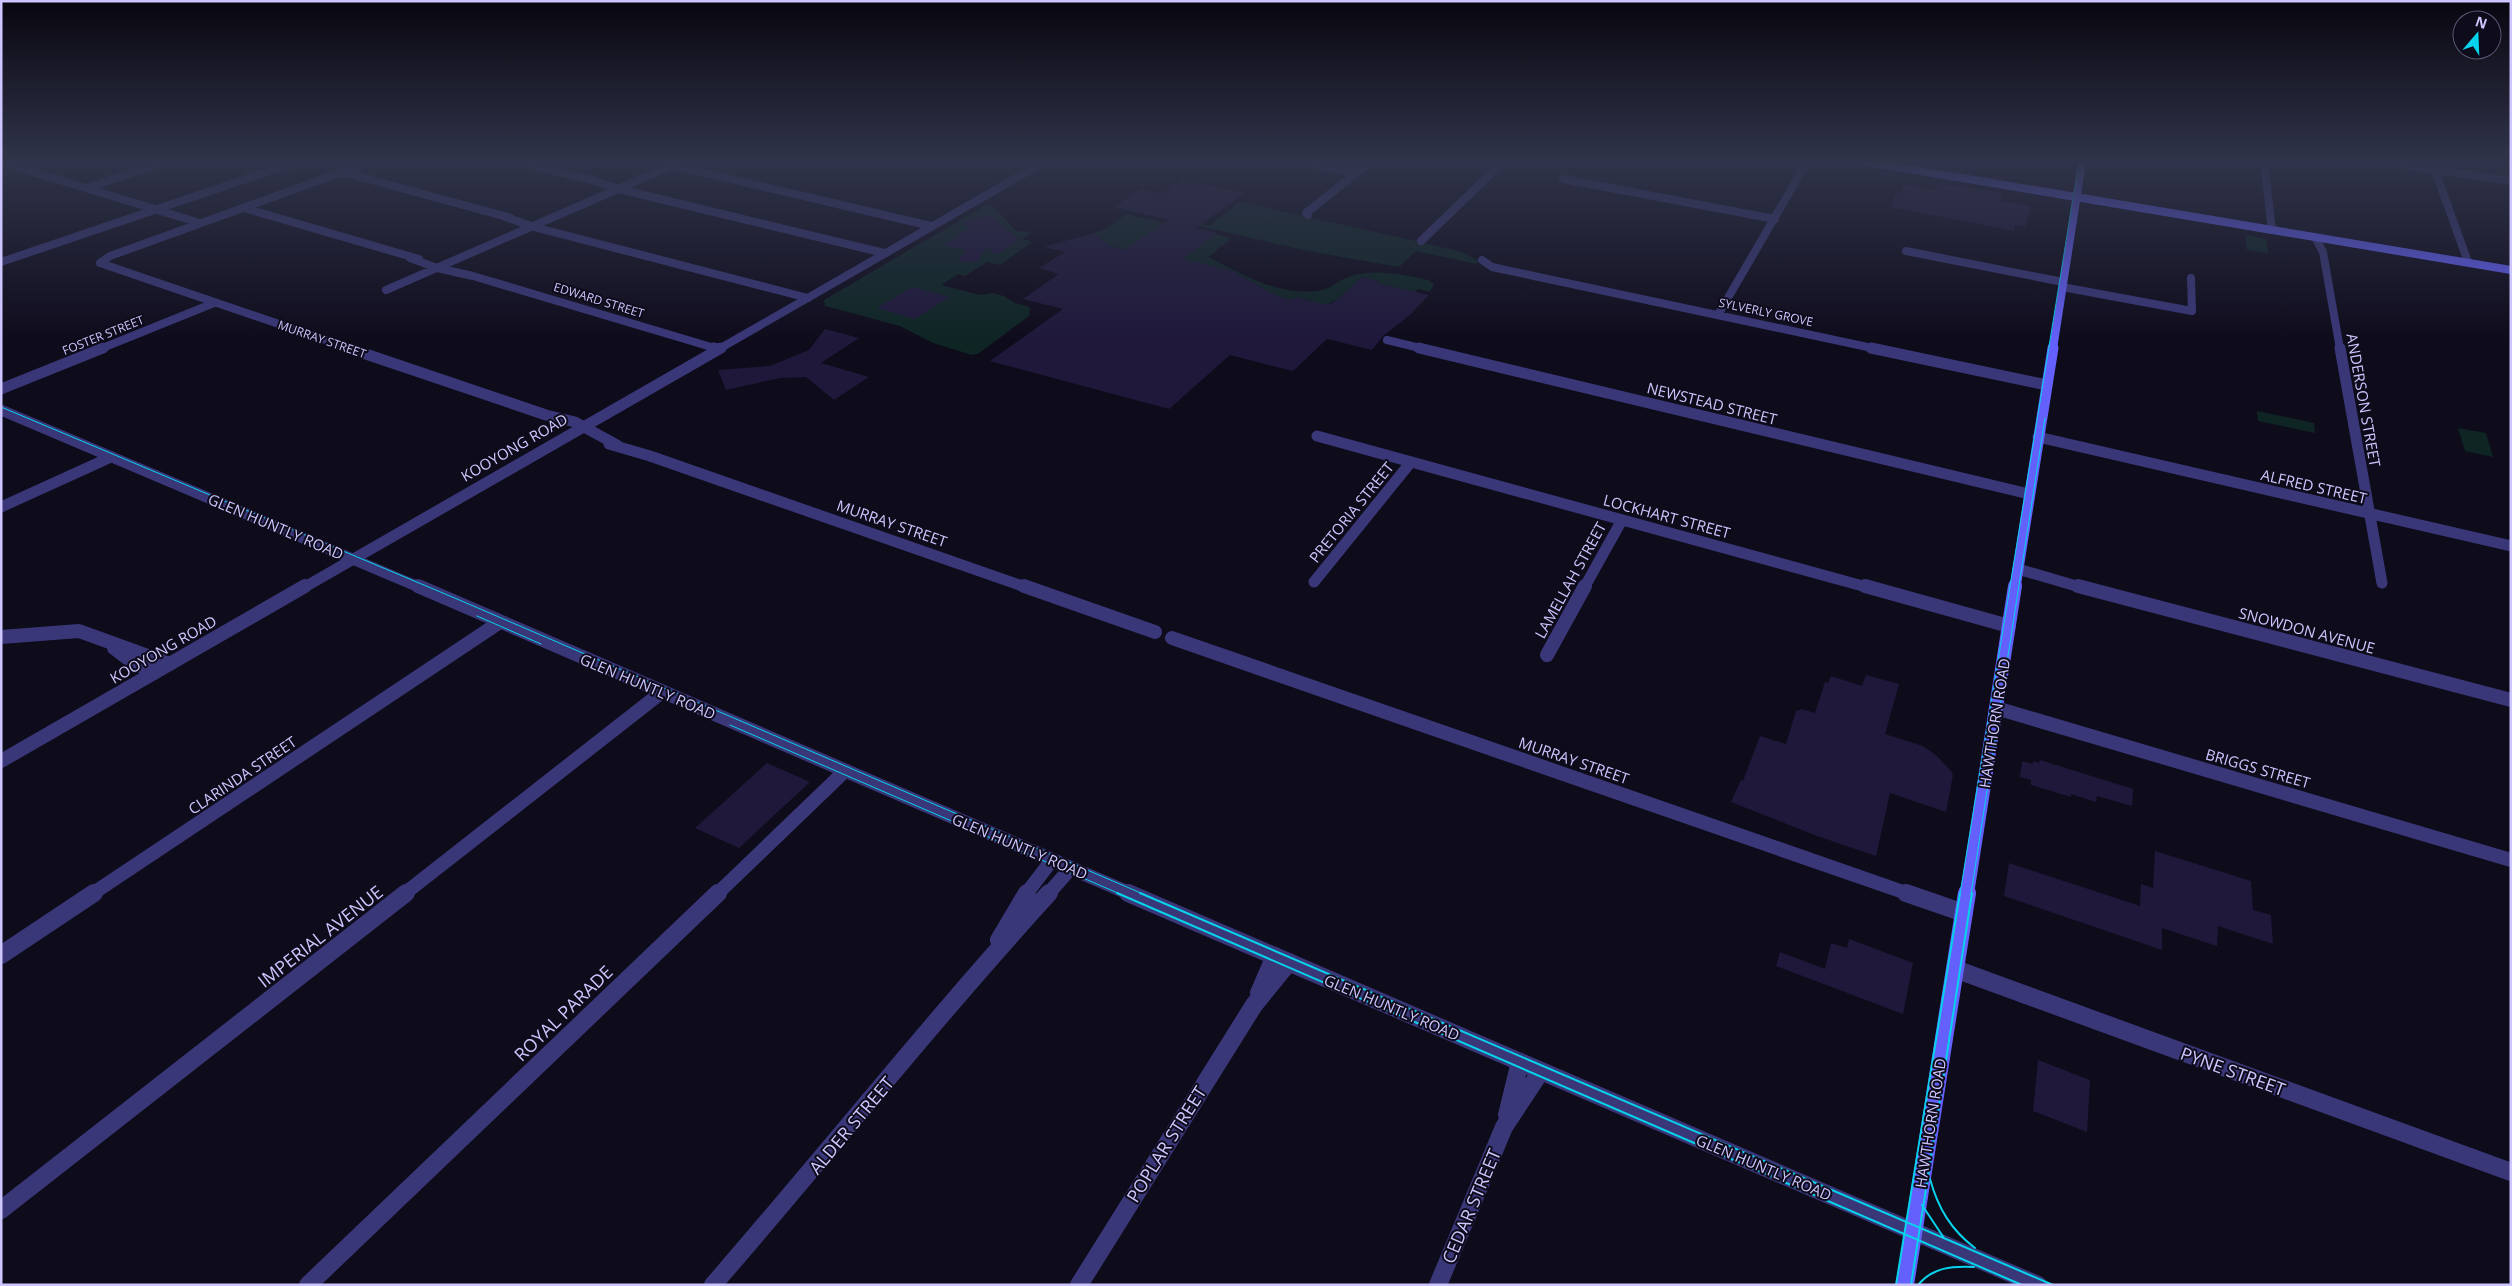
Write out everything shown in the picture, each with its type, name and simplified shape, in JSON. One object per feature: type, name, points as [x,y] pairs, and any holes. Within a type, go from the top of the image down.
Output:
[{"type":"main road","name":"HAWTHORN ROAD","points":[[1905,1285],[2072,222]]},
{"type":"main road","points":[[2225,222],[2511,270]]},
{"type":"street","points":[[1,262],[120,222]]},
{"type":"street","points":[[197,222],[203,222]]},
{"type":"street","name":"EDWARD STREET","points":[[291,222],[718,349]]},
{"type":"street","points":[[526,222],[808,298]]},
{"type":"street","points":[[386,290],[544,222]]},
{"type":"street","points":[[760,222],[884,253]]},
{"type":"street","points":[[914,222],[931,226]]},
{"type":"street","name":"KOOYONG ROAD","points":[[1,761],[938,222]]},
{"type":"street","points":[[1421,241],[1441,222]]},
{"type":"street","points":[[1718,315],[1773,222]]},
{"type":"street","points":[[2271,222],[2272,230]]},
{"type":"street","points":[[2454,222],[2468,262]]},
{"type":"street","name":"MURRAY STREET","points":[[200,223],[100,261],[104,266],[546,415],[578,429],[597,441],[617,445],[1156,632]]},
{"type":"street","name":"ANDERSON STREET","points":[[2315,237],[2322,252],[2382,583]]},
{"type":"street","name":"ANDERSON STREET","points":[[2322,252],[2324,238]]},
{"type":"street","points":[[1906,251],[2192,311],[2191,278]]},
{"type":"street","name":"SYLVERLY GROVE","points":[[1482,260],[1492,266],[2047,385]]},
{"type":"street","name":"FOSTER STREET","points":[[1,389],[214,303]]},
{"type":"street","name":"NEWSTEAD STREET","points":[[1387,340],[2029,494]]},
{"type":"street","name":"GLEN HUNTLY ROAD","points":[[1,410],[352,558],[2038,1285]]},
{"type":"street","name":"LOCKHART STREET","points":[[1317,436],[2009,626]]},
{"type":"street","name":"ALFRED STREET","points":[[2038,439],[2511,546]]},
{"type":"street","points":[[1,507],[111,457]]},
{"type":"street","name":"PRETORIA STREET","points":[[1314,582],[1411,462]]},
{"type":"street","name":"LAMELLAH STREET","points":[[1547,655],[1622,520]]},
{"type":"street","name":"SNOWDON AVENUE","points":[[2017,572],[2511,700]]},
{"type":"street","name":"CLARINDA STREET","points":[[1,955],[500,622]]},
{"type":"street","points":[[1,637],[71,630],[87,633],[108,643],[144,653],[170,664]]},
{"type":"street","name":"MURRAY STREET","points":[[1172,638],[1964,913]]},
{"type":"street","points":[[108,643],[131,661],[154,673]]},
{"type":"street","name":"IMPERIAL AVENUE","points":[[1,1210],[662,692]]},
{"type":"street","name":"BRIGGS STREET","points":[[1996,708],[2511,860]]},
{"type":"street","name":"ROYAL PARADE","points":[[308,1285],[845,771]]},
{"type":"street","name":"ALDER STREET","points":[[986,962],[1021,902],[1052,860]]},
{"type":"street","name":"ALDER STREET","points":[[713,1285],[816,1167],[986,962],[1072,868]]},
{"type":"street","name":"POPLAR STREET","points":[[1079,1285],[1282,959]]},
{"type":"street","name":"PYNE STREET","points":[[1955,969],[2511,1172]]},
{"type":"street","name":"CEDAR STREET","points":[[1438,1285],[1504,1127],[1520,1062]]},
{"type":"street","name":"CEDAR STREET","points":[[1504,1127],[1540,1071]]},
{"type":"green space","points":[[957,222],[1008,222],[1016,231],[1033,232],[1022,239],[1032,242],[1000,265],[987,262],[965,276],[958,274],[941,285],[980,295],[992,293],[1030,307],[1029,316],[978,354],[972,355],[933,343],[900,326],[825,306],[824,300]]},
{"type":"green space","points":[[1115,222],[1162,222],[1232,238],[1208,257],[1261,282],[1288,290],[1303,292],[1322,290],[1348,277],[1378,272],[1428,280],[1434,284],[1430,292],[1418,289],[1415,292],[1376,283],[1379,281],[1362,277],[1337,300],[1331,302],[1319,313],[1310,300],[1296,297],[1292,300],[1251,290],[1255,284],[1232,271],[1206,265],[1201,269],[1111,247],[1094,233],[1103,230]]},
{"type":"green space","points":[[1214,222],[1330,222],[1462,252],[1479,261],[1476,264],[1416,251],[1399,267],[1303,250],[1190,224],[1210,225]]},
{"type":"green space","points":[[2245,235],[2266,239],[2268,253],[2247,250]]},
{"type":"green space","points":[[2257,411],[2314,423],[2315,433],[2258,421]]},
{"type":"green space","points":[[2458,428],[2486,433],[2493,457],[2465,451]]},
{"type":"building","points":[[962,222],[998,222],[1020,240],[997,255],[986,247],[978,262],[958,262],[965,250],[944,245],[969,228]]},
{"type":"building","points":[[1166,222],[1204,222],[1196,228],[1217,233],[1182,259],[1232,271],[1279,297],[1292,300],[1296,297],[1328,305],[1337,300],[1362,277],[1379,281],[1376,283],[1429,295],[1411,314],[1383,336],[1372,350],[1327,339],[1293,371],[1230,355],[1169,409],[990,361],[1063,309],[1023,299],[1059,274],[1039,268],[1065,252],[1044,247],[1094,233],[1111,247],[1124,250]]},
{"type":"building","points":[[1968,222],[2027,222],[2026,227],[2015,225],[2014,231]]},
{"type":"building","points":[[912,287],[949,297],[915,319],[877,308]]},
{"type":"building","points":[[825,329],[859,338],[821,363],[869,377],[834,400],[806,377],[780,378],[726,390],[718,370],[770,366],[809,350]]},
{"type":"building","points":[[1866,675],[1899,684],[1885,734],[1923,746],[1937,756],[1951,771],[1953,775],[1946,812],[1890,793],[1876,856],[1817,836],[1731,802],[1741,780],[1743,781],[1760,736],[1786,744],[1796,711],[1802,709],[1815,713],[1825,682],[1828,683],[1831,676],[1862,686]]},
{"type":"building","points":[[2040,760],[2133,789],[2132,806],[2097,796],[2096,802],[2071,794],[2071,797],[2031,785],[2031,780],[2020,777],[2022,761],[2033,764],[2033,761],[2039,763]]},
{"type":"building","points":[[767,763],[810,782],[739,848],[695,828]]},
{"type":"building","points":[[2155,851],[2251,881],[2253,910],[2271,915],[2273,944],[2218,926],[2217,946],[2162,928],[2162,950],[2004,896],[2009,863],[2140,906],[2141,884],[2153,888]]},
{"type":"building","points":[[1849,939],[1913,963],[1903,1014],[1776,966],[1780,952],[1825,969],[1831,943],[1847,948]]},
{"type":"building","points":[[2038,1060],[2090,1080],[2087,1132],[2033,1111]]},
{"type":"tram line","points":[[1960,894],[2069,222]]},
{"type":"tram line","points":[[1,407],[457,599],[1143,894]]},
{"type":"tram line","points":[[1971,894],[2045,418]]},
{"type":"tram line","points":[[477,616],[541,644]]},
{"type":"tram line","points":[[730,725],[1120,894]]},
{"type":"tram line","points":[[1117,893],[1904,1234]]},
{"type":"tram line","points":[[1140,893],[1906,1222]]},
{"type":"tram line","points":[[1906,1222],[1960,893]]},
{"type":"tram line","points":[[1923,1207],[1972,893]]},
{"type":"tram line","points":[[1930,1179],[1946,1218],[1959,1234],[1975,1248]]},
{"type":"tram line","points":[[1920,1228],[1923,1207]]},
{"type":"tram line","points":[[1923,1207],[1944,1238]]},
{"type":"tram line","points":[[1904,1234],[1906,1222]]},
{"type":"tram line","points":[[1906,1222],[1920,1228]]},
{"type":"tram line","points":[[1918,1240],[1920,1228]]},
{"type":"tram line","points":[[1920,1228],[2053,1285]]},
{"type":"tram line","points":[[1896,1285],[1904,1234]]},
{"type":"tram line","points":[[1904,1234],[1918,1240]]},
{"type":"tram line","points":[[1911,1285],[1918,1240]]},
{"type":"tram line","points":[[1918,1240],[2022,1285]]},
{"type":"tram line","points":[[1918,1285],[1930,1274],[1943,1269],[1974,1267]]}]
